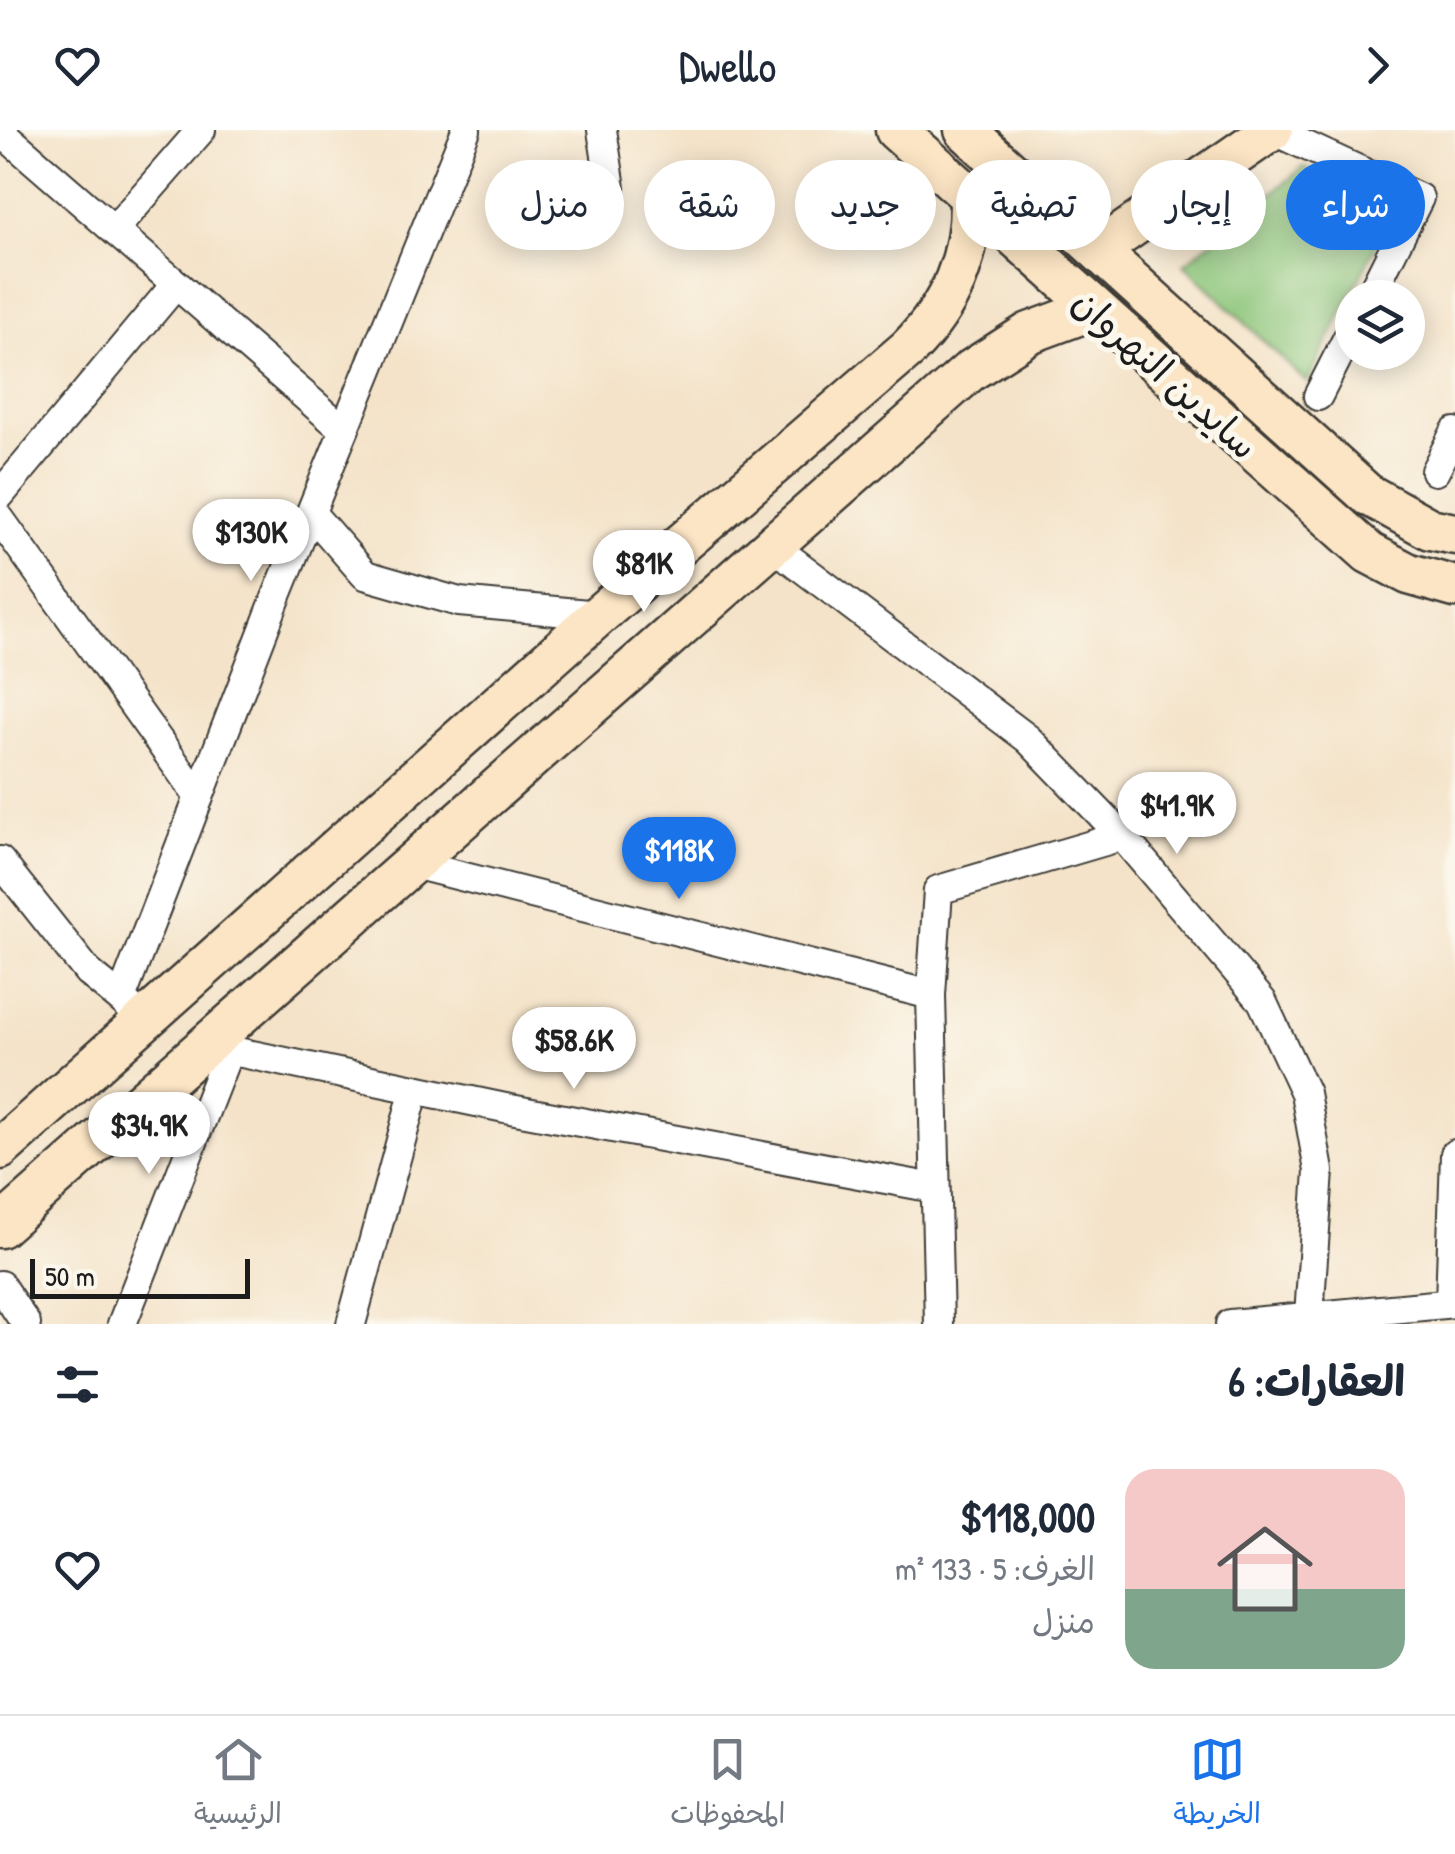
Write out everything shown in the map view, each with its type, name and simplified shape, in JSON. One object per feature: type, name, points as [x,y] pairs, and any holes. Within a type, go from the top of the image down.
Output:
[{"type":"main road","name":"سايدين النهروان","points":[[896,130],[956,185]]},
{"type":"main road","name":"سايدين النهروان","points":[[965,130],[999,160]]},
{"type":"main road","points":[[1111,241],[1272,130]]},
{"type":"main road","points":[[5,1139],[133,1010],[599,615],[929,328],[958,280],[965,250]]},
{"type":"main road","name":"سايدين النهروان","points":[[1028,250],[1369,553],[1409,574],[1455,587]]},
{"type":"main road","name":"سايدين النهروان","points":[[1101,250],[1367,494],[1430,530],[1455,534]]},
{"type":"main road","points":[[0,1227],[217,1048],[413,864],[970,371],[1029,333],[1094,309]]},
{"type":"main road","points":[[652,569],[690,619]]},
{"type":"street","points":[[114,230],[201,130]]},
{"type":"street","points":[[0,861],[88,972],[133,1010],[198,797],[466,130]]},
{"type":"street","points":[[602,130],[607,160]]},
{"type":"street","points":[[1272,130],[1419,198],[1377,280]]},
{"type":"street","points":[[0,131],[344,430]]},
{"type":"street","points":[[0,495],[176,284]]},
{"type":"street","points":[[1318,396],[1335,362]]},
{"type":"street","points":[[1435,472],[1455,432]]},
{"type":"street","points":[[311,513],[365,575],[459,602],[599,615]]},
{"type":"street","points":[[0,519],[198,797]]},
{"type":"street","points":[[772,546],[1028,739],[1122,836],[1262,1001],[1305,1093],[1319,1172],[1308,1316]]},
{"type":"street","points":[[939,1324],[931,995],[938,890],[1122,836]]},
{"type":"street","points":[[413,864],[931,995]]},
{"type":"street","points":[[122,1324],[217,1048],[415,1090],[934,1188]]},
{"type":"street","points":[[351,1324],[415,1090]]},
{"type":"street","points":[[1230,1324],[1453,1303],[1455,1154]]},
{"type":"street","points":[[0,1285],[26,1324]]},
{"type":"green space","points":[[1286,182],[1286,250],[1374,250],[1358,280],[1335,280],[1335,327],[1307,383],[1184,264],[1201,250],[1266,250],[1266,198]]}]
